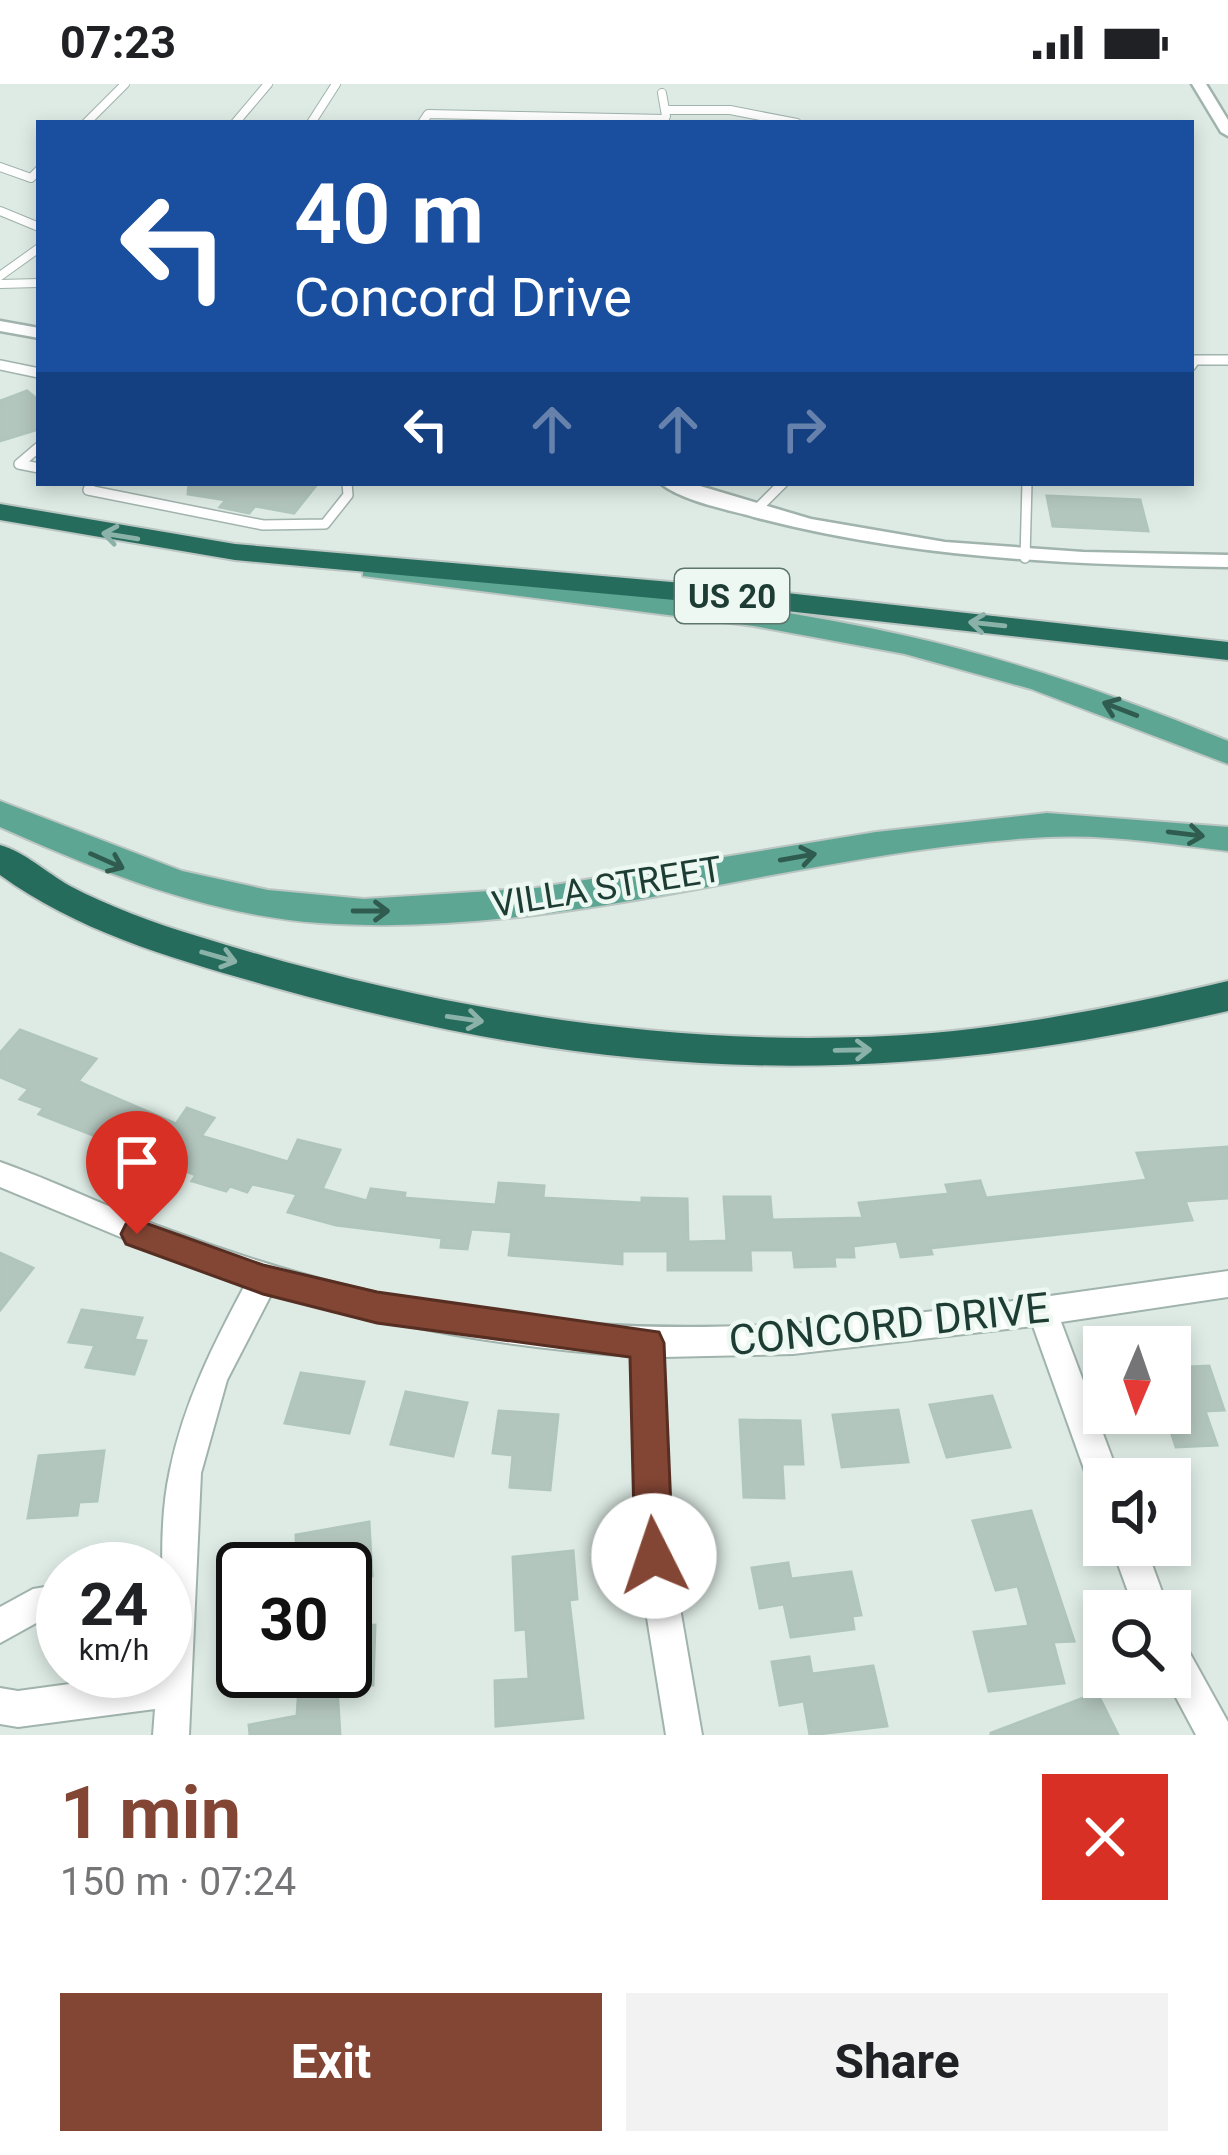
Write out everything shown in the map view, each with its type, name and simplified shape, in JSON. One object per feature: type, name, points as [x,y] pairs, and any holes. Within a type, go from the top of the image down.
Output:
[{"type":"highway","name":"US 20","points":[[0,512],[236,552],[751,598],[1228,651]]},
{"type":"highway","points":[[0,856],[145,935]]},
{"type":"highway","points":[[0,882],[145,935],[446,1017],[603,1040],[769,1051],[929,1048],[1065,1031],[1228,996]]},
{"type":"main road","points":[[236,552],[754,617],[881,640],[978,663],[1112,705],[1228,753]]},
{"type":"main road","name":"VILLA STREET","points":[[0,813],[129,871],[254,901],[362,912],[488,907],[958,832],[1053,825],[1228,839]]},
{"type":"street","points":[[1199,84],[1228,133]]},
{"type":"street","points":[[0,326],[36,332]]},
{"type":"street","points":[[679,486],[754,512],[876,541],[1024,558],[1228,561]]},
{"type":"street","name":"CONCORD DRIVE","points":[[0,1174],[176,1250],[263,1280],[460,1322],[647,1343],[853,1336],[1228,1284]]},
{"type":"street","points":[[176,1542],[196,1424],[212,1377],[263,1280]]},
{"type":"street","points":[[1041,1308],[1096,1458]]},
{"type":"street","points":[[647,1343],[654,1556],[684,1735]]},
{"type":"street","points":[[0,1626],[36,1606]]},
{"type":"street","points":[[1191,1690],[1215,1735]]},
{"type":"street","points":[[0,1706],[18,1709],[103,1698]]},
{"type":"street","points":[[171,1735],[172,1698]]},
{"type":"lane","points":[[89,120],[125,84]]},
{"type":"lane","points":[[238,120],[268,84]]},
{"type":"lane","points":[[313,120],[336,84]]},
{"type":"lane","points":[[662,93],[665,118]]},
{"type":"lane","points":[[424,120],[428,114],[665,118],[730,110],[782,120]]},
{"type":"lane","points":[[0,167],[35,179]]},
{"type":"lane","points":[[0,211],[36,226]]},
{"type":"lane","points":[[1,277],[36,250]]},
{"type":"lane","points":[[1,277],[36,283]]},
{"type":"lane","points":[[1194,362],[1228,360]]},
{"type":"lane","points":[[0,365],[36,372]]},
{"type":"lane","points":[[36,450],[19,464],[36,467]]},
{"type":"lane","points":[[90,486],[88,490],[263,525],[325,524],[347,495],[347,486]]},
{"type":"lane","points":[[754,512],[780,486]]},
{"type":"lane","points":[[1024,558],[1028,486]]},
{"type":"building","points":[[27,391],[36,398],[36,430],[0,441],[0,401]]},
{"type":"building","points":[[189,486],[316,486],[294,513],[255,506],[249,513],[220,507],[226,500],[188,494]]},
{"type":"building","points":[[1047,496],[1140,500],[1148,531],[1053,526]]},
{"type":"building","points":[[20,1030],[96,1059],[78,1081],[90,1087],[176,1124],[187,1108],[214,1118],[201,1136],[288,1162],[298,1140],[340,1150],[322,1189],[367,1201],[371,1189],[405,1193],[404,1198],[496,1205],[499,1183],[544,1186],[543,1198],[642,1203],[642,1198],[687,1199],[688,1242],[727,1241],[724,1197],[770,1197],[772,1220],[863,1218],[859,1203],[949,1194],[946,1185],[980,1181],[986,1198],[1147,1180],[1137,1153],[1228,1147],[1228,1198],[1185,1201],[1192,1220],[930,1248],[932,1254],[901,1257],[897,1241],[853,1246],[854,1257],[834,1257],[835,1266],[795,1267],[793,1250],[750,1250],[751,1270],[668,1270],[668,1251],[622,1251],[622,1264],[509,1255],[512,1232],[471,1229],[467,1249],[441,1247],[442,1238],[336,1225],[288,1212],[297,1194],[252,1184],[247,1192],[230,1186],[226,1191],[192,1181],[196,1175],[39,1114],[44,1108],[20,1099],[29,1089],[0,1077],[0,1053]]},
{"type":"building","points":[[0,1253],[33,1268],[0,1310]]},
{"type":"building","points":[[82,1310],[142,1318],[134,1340],[146,1341],[134,1374],[86,1367],[95,1345],[69,1342]]},
{"type":"building","points":[[1209,1366],[1224,1410],[1205,1411],[1217,1445],[1176,1447],[1172,1434],[1191,1434],[1191,1367]]},
{"type":"building","points":[[301,1373],[364,1382],[349,1433],[285,1423]]},
{"type":"building","points":[[406,1392],[467,1403],[453,1456],[391,1444]]},
{"type":"building","points":[[992,1396],[1010,1447],[947,1457],[930,1405]]},
{"type":"building","points":[[898,1410],[908,1462],[842,1467],[833,1415]]},
{"type":"building","points":[[499,1411],[558,1415],[550,1490],[510,1487],[513,1455],[493,1453]]},
{"type":"building","points":[[740,1420],[800,1421],[803,1464],[782,1464],[784,1498],[744,1497]]},
{"type":"building","points":[[104,1451],[97,1501],[79,1502],[77,1515],[28,1518],[39,1456]]},
{"type":"building","points":[[1031,1511],[1074,1641],[1053,1642],[1064,1683],[989,1691],[974,1632],[1029,1626],[1018,1586],[996,1590],[973,1521]]},
{"type":"building","points":[[369,1522],[370,1542],[296,1542],[296,1535]]},
{"type":"building","points":[[573,1551],[577,1599],[569,1600],[583,1718],[496,1726],[495,1681],[529,1679],[526,1629],[516,1630],[513,1557]]},
{"type":"building","points":[[788,1563],[791,1579],[851,1572],[861,1615],[852,1616],[854,1629],[791,1637],[784,1604],[760,1608],[752,1568]]},
{"type":"building","points":[[372,1625],[375,1625],[372,1685]]},
{"type":"building","points":[[809,1657],[812,1674],[873,1666],[887,1726],[810,1735],[804,1701],[780,1705],[772,1662]]},
{"type":"building","points":[[298,1698],[338,1698],[340,1735],[250,1735],[249,1725],[297,1716]]},
{"type":"building","points":[[1084,1698],[1100,1698],[1118,1735],[991,1735]]},
{"type":"route","points":[[137,1234],[263,1280],[377,1307],[460,1322],[647,1343],[654,1556]]}]
